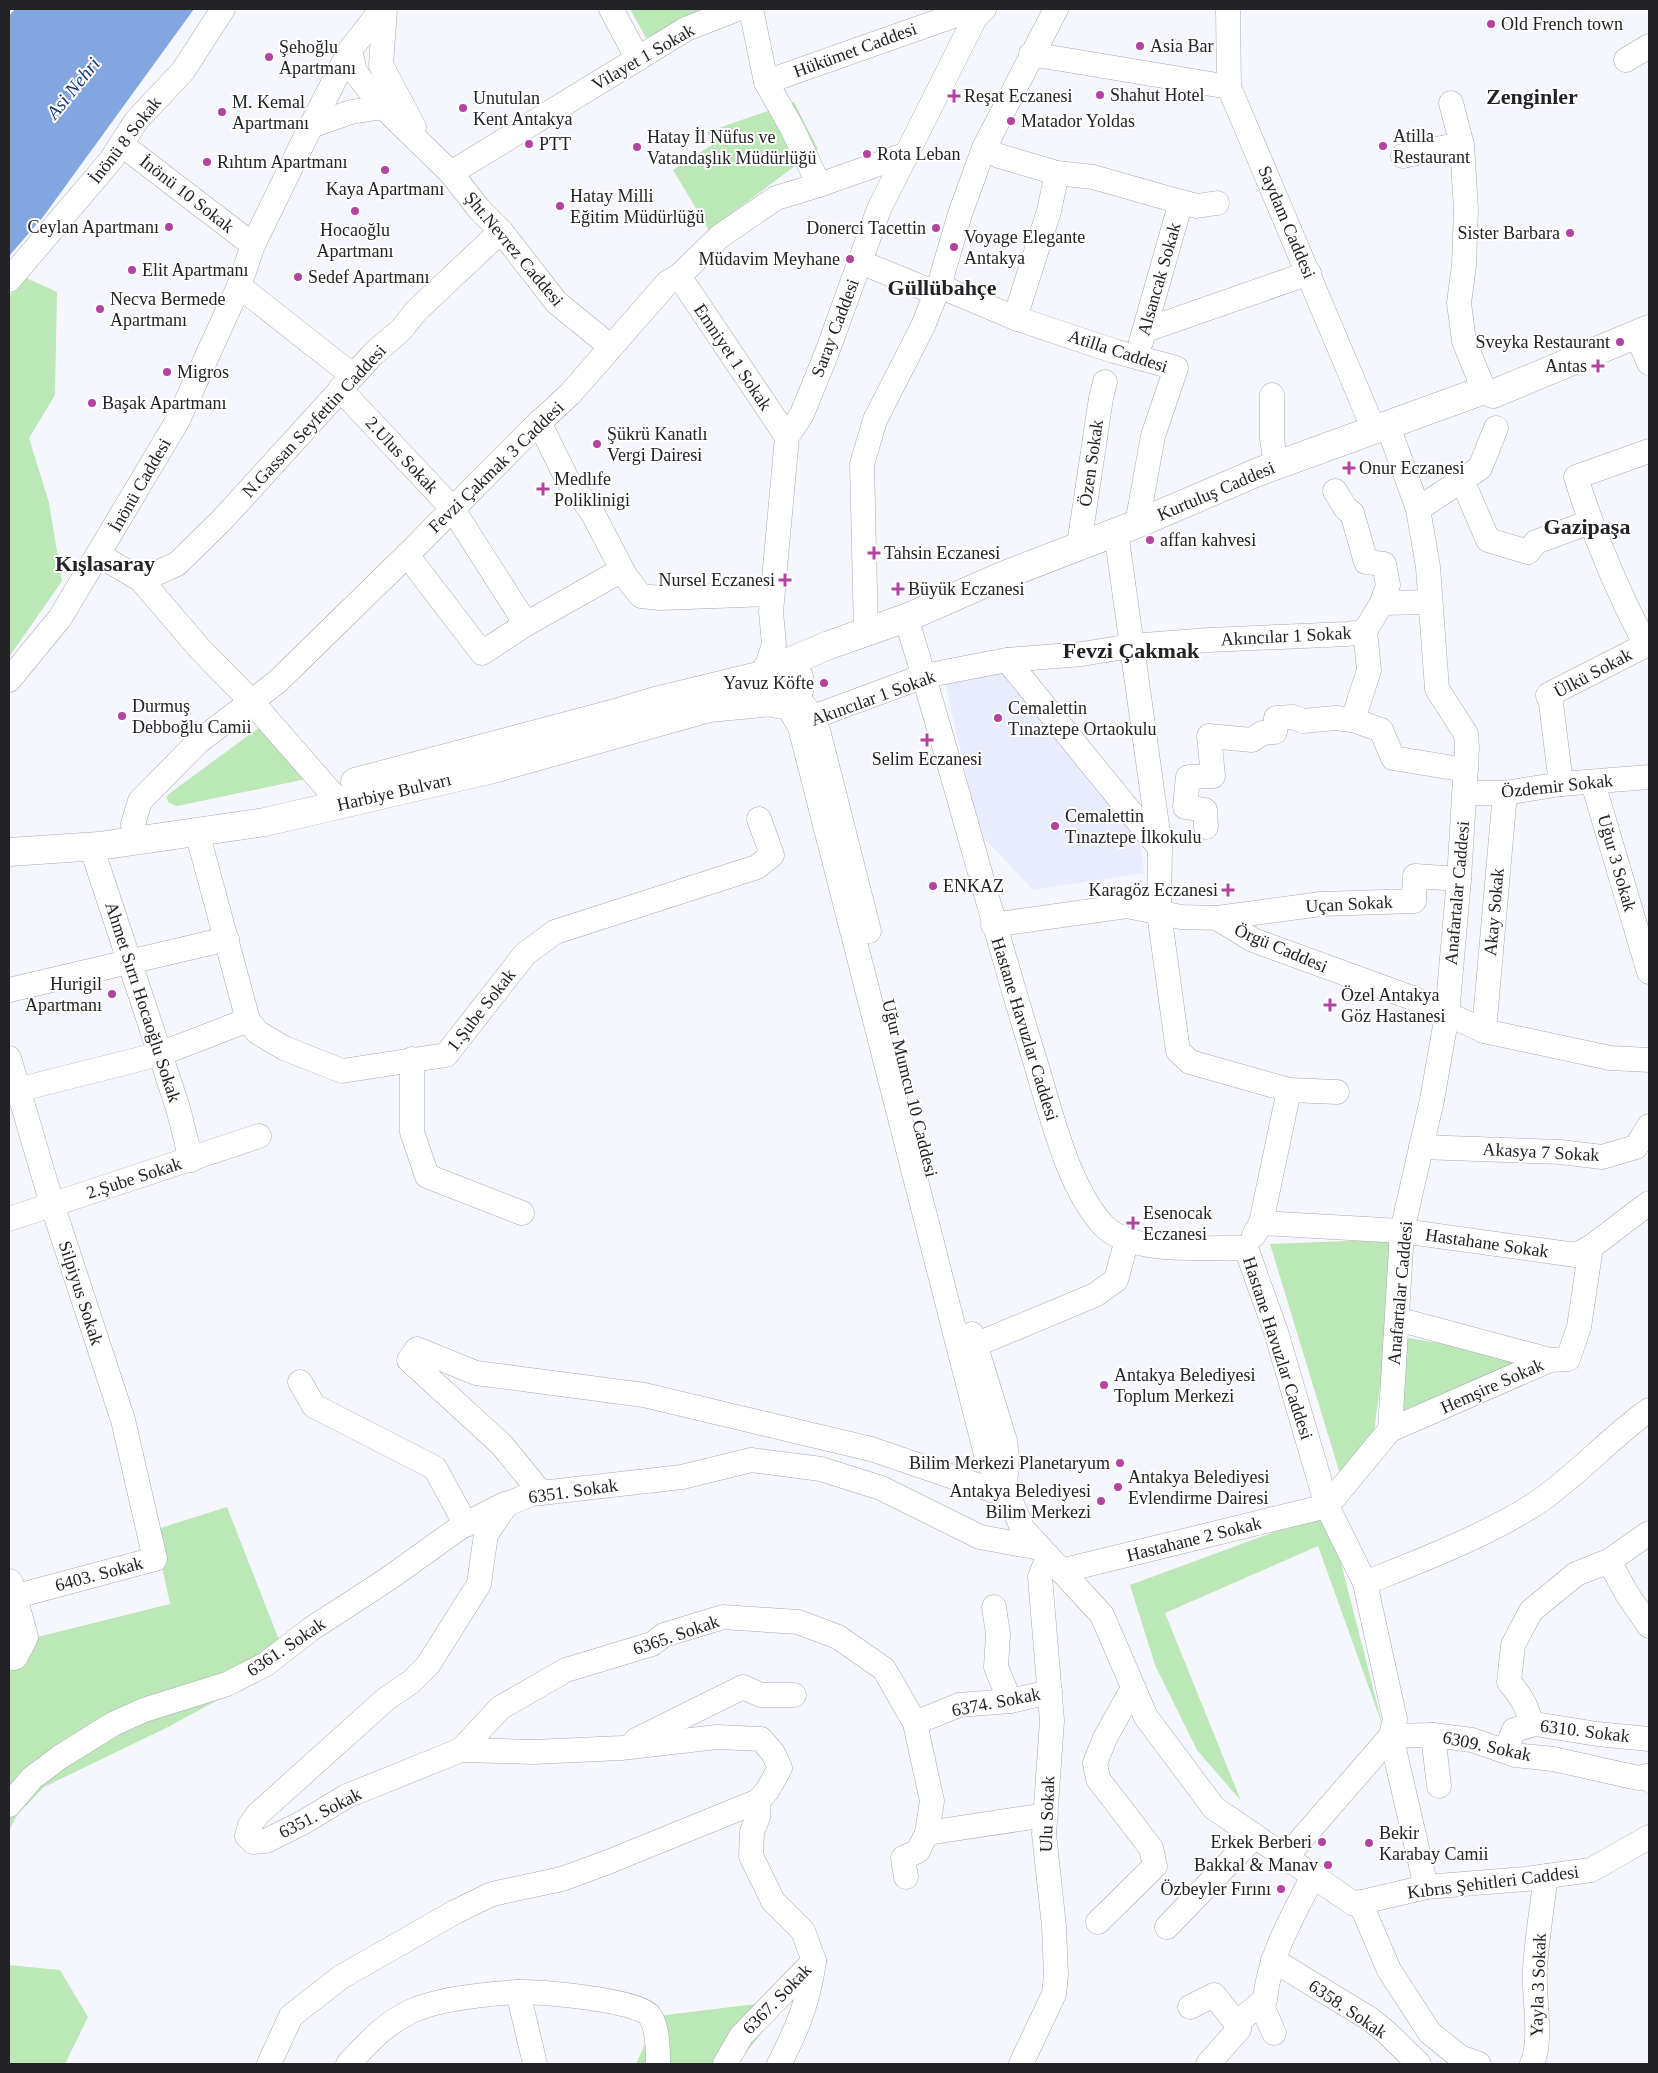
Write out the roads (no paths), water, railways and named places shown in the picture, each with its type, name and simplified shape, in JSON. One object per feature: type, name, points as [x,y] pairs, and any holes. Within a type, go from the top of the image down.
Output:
[{"type":"main road","name":"Kurtuluş Caddesi","points":[[771,669],[906,618],[1276,465],[1484,390],[1493,394],[1643,332]]},
{"type":"main road","points":[[771,669],[790,666],[799,676],[799,690],[785,700]]},
{"type":"main road","name":"Uğur Mumcu 10 Caddesi","points":[[771,669],[760,681],[763,694],[785,700]]},
{"type":"main road","name":"Harbiye Bulvarı","points":[[9,838],[135,832],[197,832],[266,822],[335,796],[658,700],[771,669]]},
{"type":"main road","name":"Harbiye Bulvarı","points":[[9,852],[90,846],[135,832],[258,808],[493,769],[709,708],[785,700]]},
{"type":"main road","points":[[11,1590],[24,1637],[14,1656]]},
{"type":"street","name":"İnönü 8 Sokak","points":[[15,274],[105,167],[136,121],[183,70],[223,9]]},
{"type":"street","name":"İnönü Caddesi","points":[[9,680],[60,618],[178,420],[239,286],[253,245],[311,126],[350,50],[384,9]]},
{"type":"street","points":[[350,50],[367,56],[381,65],[384,9]]},
{"type":"street","points":[[611,9],[638,58]]},
{"type":"street","name":"Vilayet 1 Sokak","points":[[451,173],[686,29],[736,9]]},
{"type":"street","points":[[751,9],[766,82],[792,128],[819,185]]},
{"type":"street","name":"Hükümet Caddesi","points":[[766,82],[973,9]]},
{"type":"street","name":"Saray Caddesi","points":[[771,669],[774,644],[771,612],[772,594],[788,437],[805,406],[860,262],[878,209],[975,18],[984,9]]},
{"type":"street","points":[[866,632],[862,464],[875,420],[923,326],[938,290],[960,214],[984,148],[1007,106],[1031,54],[1056,9]]},
{"type":"street","name":"Saydam Caddesi","points":[[1228,9],[1229,87],[1309,273],[1381,428]]},
{"type":"street","points":[[1626,60],[1649,46]]},
{"type":"street","name":"Şht.Nevrez Caddesi","points":[[350,50],[355,72],[383,107],[451,173],[479,209],[501,231],[556,302],[611,347]]},
{"type":"street","points":[[1031,54],[1229,87]]},
{"type":"street","name":"Şht.Nevrez Caddesi","points":[[381,65],[423,144]]},
{"type":"street","points":[[1451,103],[1460,144],[1466,210],[1464,266],[1459,304],[1464,341],[1484,390]]},
{"type":"street","points":[[311,126],[351,112],[383,107]]},
{"type":"street","name":"İnönü 10 Sokak","points":[[121,144],[253,245]]},
{"type":"street","points":[[1403,156],[1460,144]]},
{"type":"street","points":[[984,148],[999,156],[1057,173],[1093,178],[1197,206],[1217,203]]},
{"type":"street","name":"Fevzi Çakmak 3 Caddesi","points":[[135,832],[140,801],[198,742],[277,682],[539,422],[570,394],[668,282],[679,276],[718,237],[776,198],[907,154]]},
{"type":"street","points":[[1015,318],[1049,211],[1057,173]]},
{"type":"street","name":"Alsancak Sokak","points":[[1137,355],[1181,202]]},
{"type":"street","name":"N.Gassan Seyfettin Caddesi","points":[[141,580],[177,564],[222,520],[374,353],[401,330],[416,311],[501,231]]},
{"type":"street","name":"Atilla Caddesi","points":[[860,262],[1015,318],[1114,351],[1137,355],[1176,368],[1126,528]]},
{"type":"street","points":[[1146,330],[1309,273]]},
{"type":"street","name":"Emniyet 1 Sokak","points":[[679,276],[788,437]]},
{"type":"street","name":"2.Ulus Sokak","points":[[239,286],[346,382],[452,508],[526,624]]},
{"type":"street","points":[[1643,332],[1649,363]]},
{"type":"street","name":"Özen Sokak","points":[[1079,545],[1105,382]]},
{"type":"street","points":[[1272,395],[1272,439],[1276,465]]},
{"type":"street","points":[[539,422],[567,479],[592,512],[622,570],[641,596],[660,598],[772,594]]},
{"type":"street","name":"Anafartalar Caddesi","points":[[1381,428],[1418,509],[1428,567],[1436,689],[1466,734],[1466,770],[1459,879],[1447,1015],[1402,1231],[1390,1430]]},
{"type":"street","points":[[1418,509],[1480,468],[1496,428]]},
{"type":"street","name":"Ülkü Sokak","points":[[1561,784],[1553,711],[1548,695],[1646,645],[1625,606],[1590,522],[1576,477],[1649,451]]},
{"type":"street","points":[[1462,480],[1488,540],[1511,549],[1528,552],[1536,542],[1590,522]]},
{"type":"street","points":[[1334,491],[1346,509],[1352,513],[1366,562],[1384,564],[1388,585],[1382,603],[1365,631],[1369,670],[1353,720]]},
{"type":"street","points":[[1126,528],[1131,646],[1160,848],[1159,913],[1178,1051],[1190,1062],[1289,1090],[1337,1092]]},
{"type":"street","points":[[99,555],[141,580],[200,649],[251,701],[335,796]]},
{"type":"street","points":[[407,555],[482,653],[526,624],[622,570]]},
{"type":"street","points":[[1382,603],[1430,602]]},
{"type":"street","name":"Hastane Havuzlar Caddesi","points":[[906,618],[924,676],[993,925],[1066,1158],[1084,1198],[1105,1227],[1127,1240],[1159,1246],[1246,1248],[1276,1332],[1327,1506],[1365,1583],[1395,1719],[1391,1736],[1426,1887]]},
{"type":"street","name":"Akıncılar 1 Sokak","points":[[807,722],[924,676],[1007,660],[1082,654],[1131,646],[1209,640],[1348,634],[1365,631]]},
{"type":"street","points":[[1007,660],[1160,848]]},
{"type":"street","name":"Uğur Mumcu 10 Caddesi","points":[[785,700],[807,722],[967,1346],[988,1462],[1007,1491],[1022,1528],[1102,1615],[1146,1717],[1214,1808],[1354,1904],[1360,1902]]},
{"type":"street","points":[[1206,827],[1205,810],[1185,808],[1188,776],[1214,776],[1209,736],[1252,740],[1262,733],[1275,732],[1276,718],[1293,717],[1303,721],[1335,718],[1353,720],[1381,730],[1393,758],[1466,770]]},
{"type":"street","name":"Özdemir Sokak","points":[[1464,793],[1505,793],[1561,784],[1593,783],[1649,776]]},
{"type":"street","name":"Uğur 3 Sokak","points":[[1593,783],[1641,917],[1649,972]]},
{"type":"street","name":"Akay Sokak","points":[[1484,1031],[1505,793]]},
{"type":"street","name":"1.Şube Sokak","points":[[248,1020],[257,1032],[284,1048],[342,1071],[379,1067],[446,1055],[525,954],[555,932],[757,867],[772,855],[759,819]]},
{"type":"street","points":[[14,1090],[160,1054],[248,1020],[197,832]]},
{"type":"street","name":"Ahmet Sırrı Hocaoğlu Sokak","points":[[90,846],[178,1108],[191,1160]]},
{"type":"street","name":"Uçan Sokak","points":[[1217,918],[1321,904],[1414,901],[1415,876],[1459,879]]},
{"type":"street","name":"Örgü Caddesi","points":[[993,925],[1127,906],[1181,917],[1217,918],[1253,940],[1415,1000],[1484,1031],[1610,1058],[1649,1060]]},
{"type":"street","points":[[9,990],[55,981],[90,970],[130,964],[227,939]]},
{"type":"street","name":"Silpiyus Sokak","points":[[9,1058],[14,1090],[123,1420],[147,1529]]},
{"type":"street","points":[[412,1060],[412,1132],[427,1176],[522,1213]]},
{"type":"street","points":[[1246,1248],[1262,1223],[1289,1090]]},
{"type":"street","name":"Akasya 7 Sokak","points":[[1421,1147],[1561,1152],[1602,1157],[1636,1147],[1649,1126]]},
{"type":"street","name":"2.Şube Sokak","points":[[9,1219],[259,1136]]},
{"type":"street","points":[[1591,1247],[1649,1202]]},
{"type":"street","name":"Hastahane Sokak","points":[[1262,1223],[1402,1231],[1576,1255],[1591,1247]]},
{"type":"street","points":[[967,1346],[1095,1295],[1116,1280],[1127,1240]]},
{"type":"street","name":"Hemşire Sokak","points":[[1327,1506],[1390,1430],[1550,1360],[1568,1360],[1579,1327],[1591,1247]]},
{"type":"street","points":[[1397,1319],[1550,1360]]},
{"type":"street","points":[[541,1493],[502,1445],[409,1360],[417,1349],[476,1373],[644,1395],[871,1449],[1007,1491]]},
{"type":"street","points":[[300,1382],[314,1406],[435,1468],[466,1525]]},
{"type":"street","points":[[1365,1583],[1442,1552],[1539,1501],[1560,1486],[1580,1466],[1649,1410]]},
{"type":"street","name":"6351. Sokak","points":[[758,1801],[768,1791],[780,1768],[773,1753],[761,1739],[717,1737],[621,1748],[533,1752],[461,1750],[347,1796],[302,1823],[266,1841],[253,1842],[247,1836],[250,1825],[258,1814],[386,1699],[411,1682],[428,1665],[479,1584],[486,1534],[507,1504],[541,1493],[682,1477],[751,1460],[822,1469],[881,1488],[980,1538],[1050,1559]]},
{"type":"street","name":"6361. Sokak","points":[[9,1805],[32,1778],[113,1724],[144,1710],[227,1684],[266,1664],[312,1629],[466,1525],[507,1504]]},
{"type":"street","name":"Hastahane 2 Sokak","points":[[1050,1559],[1327,1506]]},
{"type":"street","name":"6403. Sokak","points":[[11,1590],[155,1559],[147,1529]]},
{"type":"street","points":[[1531,1725],[1528,1711],[1521,1696],[1509,1682],[1513,1645],[1531,1611],[1576,1574],[1609,1561],[1649,1533]]},
{"type":"street","name":"Ulu Sokak","points":[[1020,2064],[1054,1994],[1056,1975],[1054,1926],[1044,1834],[1052,1721],[1040,1577],[1050,1559]]},
{"type":"street","points":[[1609,1561],[1627,1594],[1649,1626]]},
{"type":"street","points":[[994,1607],[998,1634],[996,1667],[1010,1701]]},
{"type":"street","name":"6365. Sokak","points":[[461,1750],[500,1708],[566,1670],[652,1644],[664,1635],[723,1617],[798,1622],[838,1637],[884,1669],[915,1723],[932,1801],[927,1833]]},
{"type":"street","points":[[621,1748],[743,1688],[761,1695],[794,1695]]},
{"type":"street","points":[[1098,1922],[1155,1866],[1151,1848],[1098,1779],[1095,1763],[1105,1738],[1133,1688]]},
{"type":"street","name":"6374. Sokak","points":[[915,1723],[959,1705],[1010,1701],[1050,1692]]},
{"type":"street","name":"6310. Sokak","points":[[1505,1751],[1514,1730],[1531,1725],[1649,1739]]},
{"type":"street","points":[[1433,1735],[1439,1786]]},
{"type":"street","name":"6309. Sokak","points":[[1391,1736],[1433,1735],[1472,1740],[1515,1756],[1552,1759],[1631,1776],[1649,1773]]},
{"type":"street","points":[[1286,1857],[1391,1736]]},
{"type":"street","points":[[269,2064],[291,2016],[341,1977],[455,1912],[492,1894],[562,1879],[758,1801]]},
{"type":"street","name":"6367. Sokak","points":[[725,2064],[741,2036],[814,1961],[803,1931],[773,1901],[751,1856],[752,1832],[758,1817],[758,1801]]},
{"type":"street","points":[[906,1877],[903,1858],[918,1850],[927,1833],[1046,1815]]},
{"type":"street","points":[[1166,1927],[1254,1836]]},
{"type":"street","name":"Kıbrıs Şehitleri Caddesi","points":[[1360,1902],[1426,1887],[1591,1870],[1649,1837]]},
{"type":"street","points":[[1236,2023],[1265,2000],[1267,1980],[1273,1960],[1314,1876]]},
{"type":"street","name":"Yayla 3 Sokak","points":[[1532,2064],[1535,2058],[1536,2029],[1534,1970],[1546,1876]]},
{"type":"street","points":[[1360,1902],[1389,1970],[1430,2033],[1460,2057],[1479,2064]]},
{"type":"street","name":"6358. Sokak","points":[[1273,1960],[1370,2019],[1419,2064]]},
{"type":"street","points":[[779,2064],[793,2037],[810,1992],[814,1961]]},
{"type":"street","points":[[518,1992],[534,2064]]},
{"type":"street","points":[[348,2064],[382,2028],[413,2010],[447,2001],[518,1992],[611,2001],[637,2006],[649,2014],[654,2025],[658,2064]]},
{"type":"street","points":[[1190,2007],[1214,1994],[1240,2029],[1208,2064]]},
{"type":"street","points":[[1260,2004],[1274,2033]]},
{"type":"water","name":"Asi Nehri","points":[[15,9],[194,9],[43,217],[9,256],[9,16]]},
{"type":"place","name":"Old French town","points":[[1491,24]]},
{"type":"place","name":"Asia Bar","points":[[1140,46]]},
{"type":"place","name":"Şehoğlu Apartmanı","points":[[269,57]]},
{"type":"place","name":"Shahut Hotel","points":[[1100,95]]},
{"type":"place","name":"Reşat Eczanesi","points":[[954,96]]},
{"type":"place","name":"Unutulan Kent Antakya","points":[[463,108]]},
{"type":"place","name":"M. Kemal Apartmanı","points":[[222,112]]},
{"type":"place","name":"Matador Yoldas","points":[[1011,121]]},
{"type":"place","name":"PTT","points":[[529,144]]},
{"type":"place","name":"Atilla Restaurant","points":[[1383,146]]},
{"type":"place","name":"Hatay İl Nüfus ve Vatandaşlık Müdürlüğü","points":[[637,147]]},
{"type":"place","name":"Rota Leban","points":[[867,154]]},
{"type":"place","name":"Rıhtım Apartmanı","points":[[207,162]]},
{"type":"place","name":"Kaya Apartmanı","points":[[385,170]]},
{"type":"place","name":"Hatay Milli Eğitim Müdürlüğü","points":[[560,206]]},
{"type":"place","name":"Hocaoğlu Apartmanı","points":[[355,211]]},
{"type":"place","name":"Ceylan Apartmanı","points":[[169,227]]},
{"type":"place","name":"Donerci Tacettin","points":[[936,228]]},
{"type":"place","name":"Sister Barbara","points":[[1570,233]]},
{"type":"place","name":"Voyage Elegante Antakya","points":[[954,247]]},
{"type":"place","name":"Müdavim Meyhane","points":[[850,259]]},
{"type":"place","name":"Elit Apartmanı","points":[[132,270]]},
{"type":"place","name":"Sedef Apartmanı","points":[[298,277]]},
{"type":"place","name":"Necva Bermede Apartmanı","points":[[100,309]]},
{"type":"place","name":"Sveyka Restaurant","points":[[1620,342]]},
{"type":"place","name":"Antas","points":[[1598,366]]},
{"type":"place","name":"Migros","points":[[167,372]]},
{"type":"place","name":"Başak Apartmanı","points":[[92,403]]},
{"type":"place","name":"Şükrü Kanatlı Vergi Dairesi","points":[[597,444]]},
{"type":"place","name":"Onur Eczanesi","points":[[1349,468]]},
{"type":"place","name":"Medlıfe Poliklinigi","points":[[543,489]]},
{"type":"place","name":"affan kahvesi","points":[[1150,540]]},
{"type":"place","name":"Tahsin Eczanesi","points":[[874,553]]},
{"type":"place","name":"Nursel Eczanesi","points":[[785,580]]},
{"type":"place","name":"Büyük Eczanesi","points":[[898,589]]},
{"type":"place","name":"Yavuz Köfte","points":[[824,683]]},
{"type":"place","name":"Durmuş Debboğlu Camii","points":[[122,716]]},
{"type":"place","name":"Cemalettin Tınaztepe Ortaokulu","points":[[998,718]]},
{"type":"place","name":"Selim Eczanesi","points":[[927,740]]},
{"type":"place","name":"Cemalettin Tınaztepe İlkokulu","points":[[1055,826]]},
{"type":"place","name":"ENKAZ","points":[[933,886]]},
{"type":"place","name":"Karagöz Eczanesi","points":[[1228,890]]},
{"type":"place","name":"Hurigil Apartmanı","points":[[112,994]]},
{"type":"place","name":"Özel Antakya Göz Hastanesi","points":[[1330,1005]]},
{"type":"place","name":"Esenocak Eczanesi","points":[[1133,1223]]},
{"type":"place","name":"Antakya Belediyesi Toplum Merkezi","points":[[1104,1385]]},
{"type":"place","name":"Bilim Merkezi Planetaryum","points":[[1120,1463]]},
{"type":"place","name":"Antakya Belediyesi Evlendirme Dairesi","points":[[1118,1487]]},
{"type":"place","name":"Antakya Belediyesi Bilim Merkezi","points":[[1101,1501]]},
{"type":"place","name":"Erkek Berberi","points":[[1322,1842]]},
{"type":"place","name":"Bekir Karabay Camii","points":[[1369,1843]]},
{"type":"place","name":"Bakkal & Manav","points":[[1328,1865]]},
{"type":"place","name":"Özbeyler Fırını","points":[[1281,1889]]},
{"type":"district","name":"Zenginler","points":[[1532,96]]},
{"type":"district","name":"Güllübahçe","points":[[942,287]]},
{"type":"district","name":"Gazipaşa","points":[[1587,526]]},
{"type":"district","name":"Kışlasaray","points":[[105,563]]},
{"type":"district","name":"Fevzi Çakmak","points":[[1131,650]]}]
